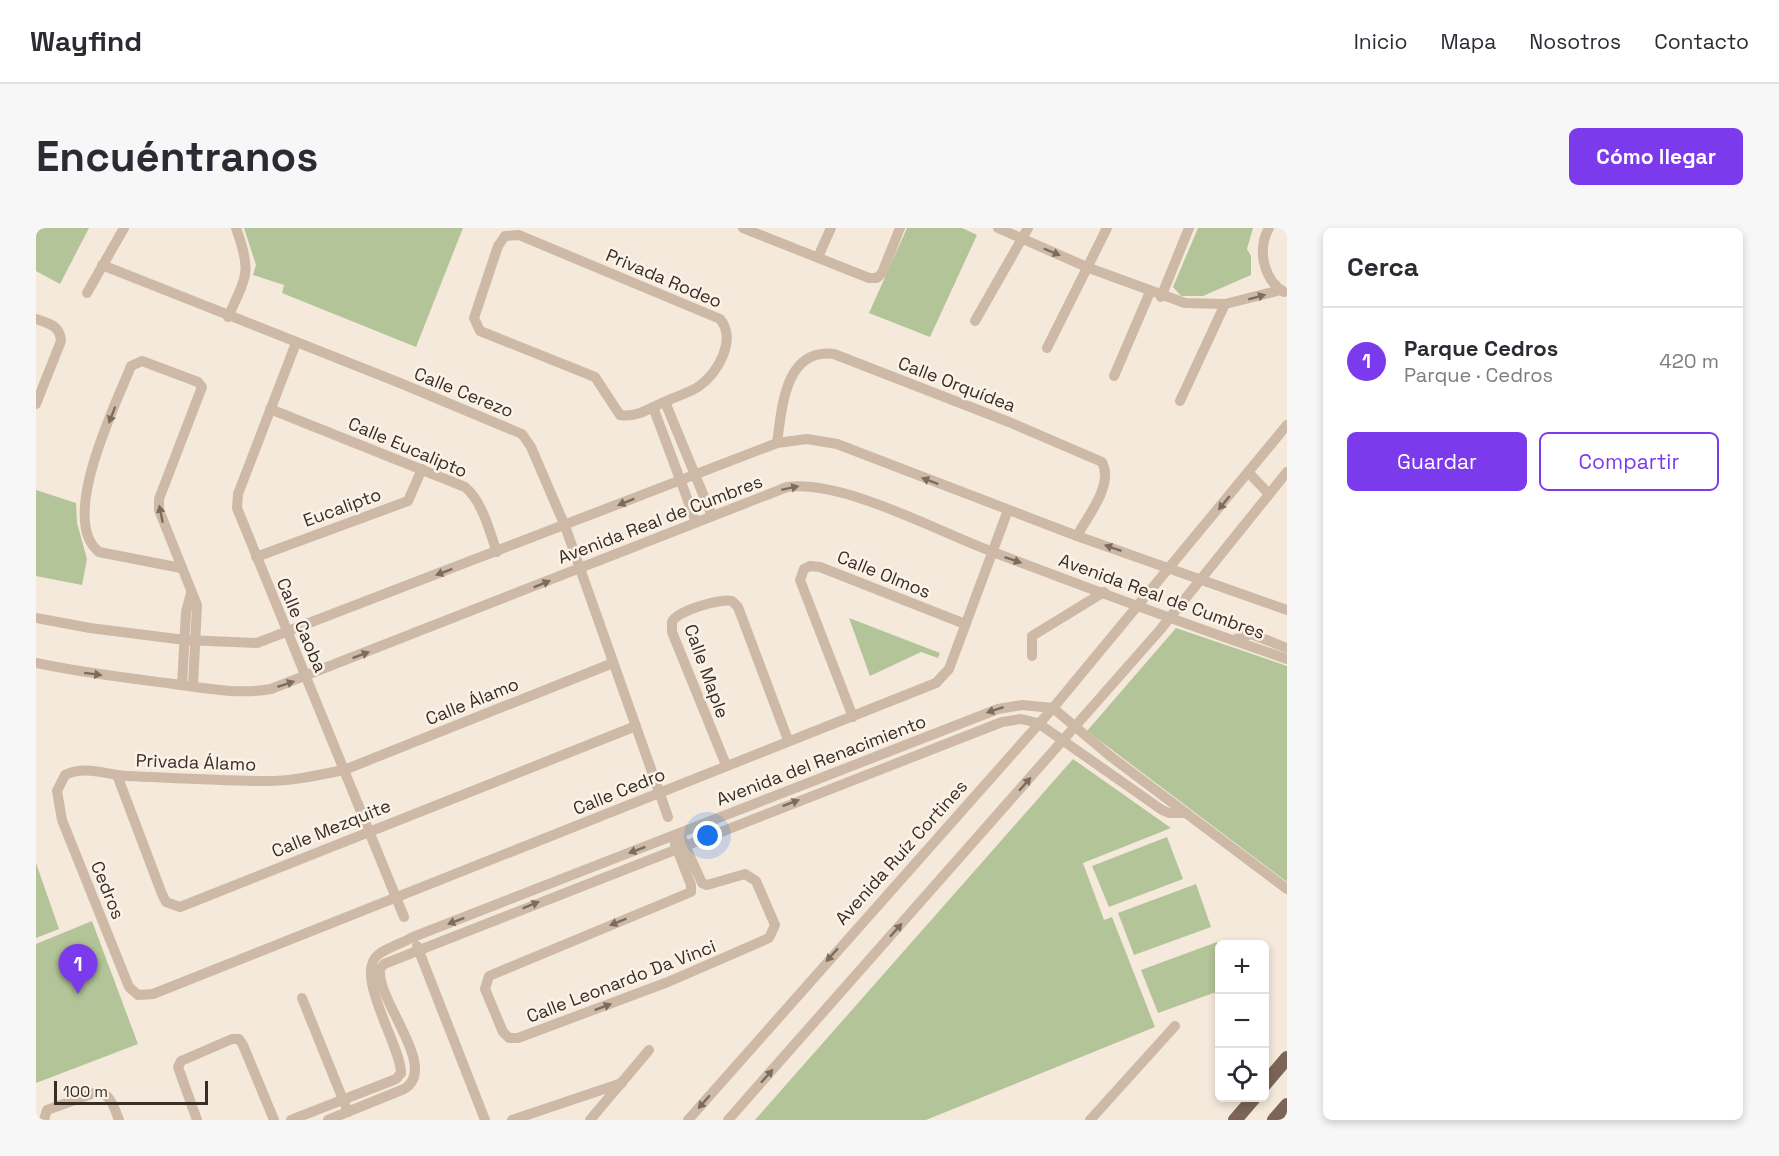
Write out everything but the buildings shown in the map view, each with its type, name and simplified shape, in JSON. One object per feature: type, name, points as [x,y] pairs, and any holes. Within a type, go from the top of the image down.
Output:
[{"type":"main road","points":[[1269,1079],[1287,1058]]},
{"type":"main road","points":[[1235,1120],[1251,1102]]},
{"type":"main road","points":[[1274,1120],[1287,1105]]},
{"type":"street","points":[[87,293],[124,228]]},
{"type":"street","points":[[228,317],[245,279],[247,269],[236,228]]},
{"type":"street","points":[[743,228],[757,230],[869,278],[877,278],[882,273],[900,228]]},
{"type":"street","points":[[818,257],[831,228]]},
{"type":"street","points":[[998,228],[1156,295],[1185,303],[1225,304],[1284,292]]},
{"type":"street","points":[[975,321],[1028,228]]},
{"type":"street","points":[[1047,348],[1107,228]]},
{"type":"street","points":[[1114,376],[1189,228]]},
{"type":"street","points":[[1269,228],[1263,247],[1264,263],[1270,278],[1284,292]]},
{"type":"street","name":"Privada Rodeo","points":[[519,235],[720,319],[726,326],[727,342],[717,368],[698,387],[665,402],[633,415],[620,415],[595,377],[480,331],[475,326],[474,318],[491,266],[498,246],[505,236],[519,235]]},
{"type":"street","name":"Calle Cerezo","points":[[102,265],[522,434],[531,447],[565,526],[668,817]]},
{"type":"street","points":[[1180,401],[1225,304]]},
{"type":"street","points":[[36,319],[56,326],[61,333],[61,341],[36,404]]},
{"type":"street","name":"Calle Caoba","points":[[296,343],[238,494],[239,518],[404,917]]},
{"type":"street","name":"Calle Orquídea","points":[[777,443],[781,416],[795,370],[806,358],[815,354],[834,354],[1010,422],[1102,462],[1106,469],[1104,486],[1077,536]]},
{"type":"street","points":[[181,568],[99,552],[92,544],[86,521],[88,477],[131,366],[135,362],[142,361],[198,382],[202,387],[159,499],[159,510],[197,605],[190,641],[188,686]]},
{"type":"street","points":[[665,402],[711,516]]},
{"type":"street","points":[[653,407],[696,522]]},
{"type":"street","name":"Calle Eucalipto","points":[[270,409],[465,487],[473,494],[497,552]]},
{"type":"street","name":"Avenida Ruíz Cortines","points":[[688,1120],[1053,708],[1287,424]]},
{"type":"street","name":"Avenida Real de Cumbres","points":[[36,618],[90,628],[190,641],[257,644],[777,443],[807,440],[837,444],[1077,536],[1287,610]]},
{"type":"street","name":"Eucalipto","points":[[256,557],[408,501],[422,469]]},
{"type":"street","points":[[1248,472],[1269,494]]},
{"type":"street","points":[[728,1120],[1076,727],[1287,472]]},
{"type":"street","name":"Avenida Real de Cumbres","points":[[36,663],[84,673],[188,686],[259,691],[306,677],[711,516],[787,488],[807,485],[827,488],[874,504],[992,552],[1287,659]]},
{"type":"street","name":"Calle Cedro","points":[[138,995],[153,994],[936,683],[944,678],[1008,510]]},
{"type":"street","name":"Calle Olmos","points":[[853,717],[800,580],[804,569],[810,566],[820,567],[966,624]]},
{"type":"street","points":[[1032,656],[1032,636],[1104,592]]},
{"type":"street","name":"Calle Maple","points":[[726,765],[672,632],[672,623],[676,616],[724,599],[738,607],[788,740]]},
{"type":"street","points":[[1233,640],[1251,634],[1287,648]]},
{"type":"street","name":"Calle Álamo","points":[[344,770],[613,663]]},
{"type":"street","name":"Avenida del Renacimiento","points":[[1038,723],[1021,719],[1002,722],[419,951],[376,965],[378,954],[413,937],[998,709],[1022,705],[1053,708]]},
{"type":"street","points":[[1053,708],[1110,756],[1287,889]]},
{"type":"street","points":[[1038,723],[1162,810],[1169,813],[1186,813]]},
{"type":"street","name":"Calle Mezquite","points":[[117,775],[162,894],[172,906],[180,907],[369,830],[636,726]]},
{"type":"street","name":"Privada Álamo","points":[[57,791],[65,775],[89,770],[117,775],[268,781],[344,770]]},
{"type":"street","name":"Cedros","points":[[57,791],[62,820],[129,987],[138,995]]},
{"type":"street","points":[[752,804],[756,817]]},
{"type":"street","name":"Calle Leonardo Da Vinci","points":[[676,835],[692,885],[691,892],[489,976],[485,989],[503,1032],[509,1038],[518,1038],[668,982],[769,938],[775,925],[756,881],[745,874],[704,885],[681,847]]},
{"type":"street","points":[[413,937],[485,1120]]},
{"type":"street","points":[[291,1120],[396,1079],[401,1073],[399,1057],[372,986],[370,970],[376,965],[381,984],[415,1061],[416,1077],[411,1085],[404,1089],[328,1120]]},
{"type":"street","points":[[302,998],[348,1112]]},
{"type":"street","points":[[1090,1120],[1175,1026]]},
{"type":"street","points":[[197,1120],[178,1067],[181,1061],[232,1039],[239,1040],[243,1045],[274,1120]]},
{"type":"street","points":[[590,1120],[649,1050]]},
{"type":"street","points":[[401,1073],[416,1077]]},
{"type":"street","points":[[512,1120],[622,1083]]},
{"type":"street","points":[[44,1120],[47,1110],[97,1092],[104,1092],[109,1098],[119,1120]]},
{"type":"green space","points":[[36,228],[89,228],[60,284],[36,271]]},
{"type":"green space","points":[[244,228],[463,228],[416,347],[282,293],[284,285],[253,275],[256,265]]},
{"type":"green space","points":[[907,228],[962,228],[977,235],[930,337],[869,313]]},
{"type":"green space","points":[[1198,228],[1253,228],[1247,249],[1251,256],[1251,275],[1203,296],[1181,296],[1173,287]]},
{"type":"green space","points":[[36,490],[76,503],[77,523],[87,559],[82,585],[36,576]]},
{"type":"green space","points":[[849,618],[940,653],[938,658],[921,652],[870,676]]},
{"type":"green space","points":[[1176,628],[1287,666],[1287,882],[1087,731]]},
{"type":"green space","points":[[1073,759],[1171,828],[1083,863],[1104,920],[1112,917],[1155,1027],[926,1120],[755,1120]]},
{"type":"green space","points":[[1167,837],[1183,879],[1109,907],[1092,866]]},
{"type":"green space","points":[[36,863],[59,929],[36,938]]},
{"type":"green space","points":[[1196,884],[1211,927],[1134,955],[1118,913]]},
{"type":"green space","points":[[92,921],[138,1044],[36,1083],[36,944]]},
{"type":"green space","points":[[1215,943],[1215,992],[1158,1013],[1141,970]]},
{"type":"place","name":"Parque Cedros","points":[[78,994]]}]
